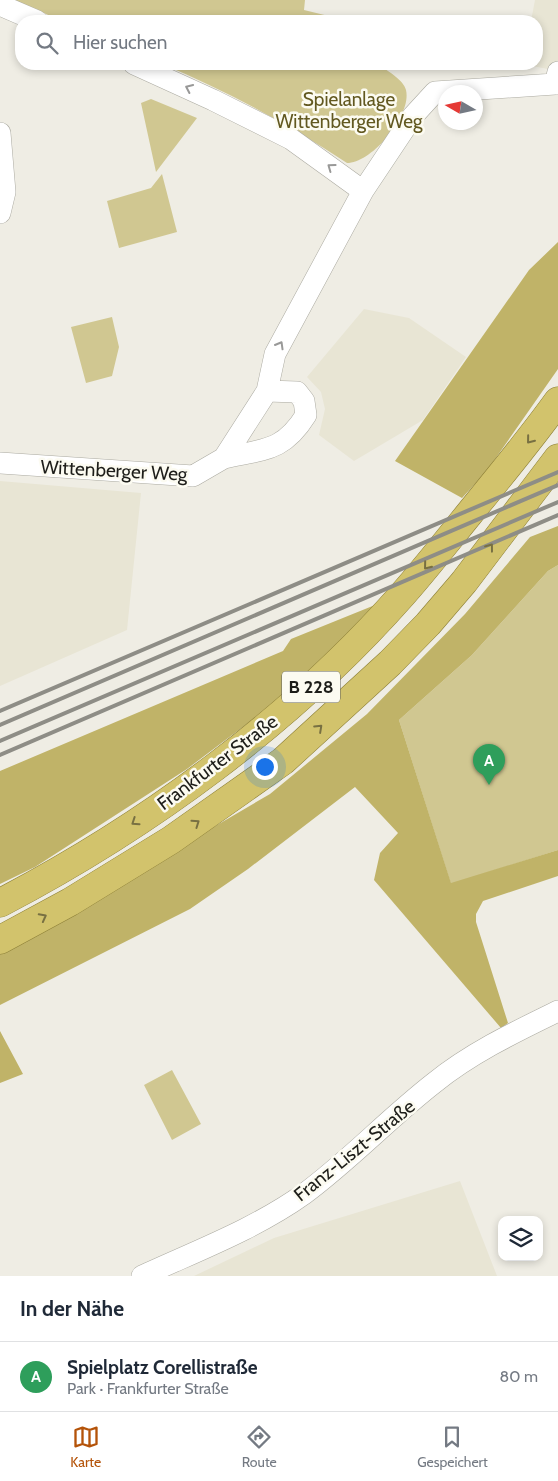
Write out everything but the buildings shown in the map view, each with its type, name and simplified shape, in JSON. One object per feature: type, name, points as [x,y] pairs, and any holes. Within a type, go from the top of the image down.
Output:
[{"type":"highway","name":"Frankfurter Straße","points":[[0,902],[69,864],[172,797],[260,731],[302,695],[403,594],[533,436],[558,401]]},
{"type":"highway","name":"Frankfurter Straße","points":[[0,940],[70,902],[171,840],[283,761],[390,663],[428,624],[464,582],[558,458]]},
{"type":"street","points":[[0,5],[23,15]]},
{"type":"street","points":[[147,70],[291,139],[363,191]]},
{"type":"street","name":"Wittenberger Weg","points":[[224,458],[266,391],[275,354],[363,191],[413,116],[436,92],[555,84],[558,72]]},
{"type":"street","points":[[0,133],[5,192],[0,213]]},
{"type":"street","name":"Wittenberger Weg","points":[[0,463],[193,476],[224,458],[277,446],[294,434],[306,415],[304,401],[297,392],[266,391]]},
{"type":"street","name":"Franz-Liszt-Straße","points":[[142,1276],[245,1228],[303,1194],[368,1142],[433,1083],[508,1035],[558,1011]]},
{"type":"shaded area","points":[[535,0],[558,0],[558,71],[543,68],[543,15],[532,15]]},
{"type":"shaded area","points":[[558,242],[558,369],[486,472],[462,498],[395,461],[529,270]]},
{"type":"shaded area","points":[[364,309],[409,318],[466,357],[423,420],[354,461],[319,435],[325,409],[321,392],[307,377]]},
{"type":"shaded area","points":[[0,481],[141,493],[127,630],[0,686]]},
{"type":"shaded area","points":[[558,526],[558,565],[548,571],[472,655],[399,720],[451,883],[558,850],[558,876],[483,901],[476,914],[476,922],[508,1023],[501,1028],[374,880],[380,853],[398,833],[355,787],[248,869],[190,909],[0,1005],[0,952],[270,794],[367,714],[465,614],[530,537]]},
{"type":"shaded area","points":[[375,605],[330,653],[264,711],[187,769],[35,867],[0,884],[0,771],[283,651],[291,639]]},
{"type":"shaded area","points":[[0,1031],[23,1074],[0,1083]]},
{"type":"shaded area","points":[[460,1181],[497,1276],[194,1276],[274,1238]]},
{"type":"green space","points":[[14,0],[305,0],[304,10],[324,15],[48,15]]},
{"type":"green space","name":"Spielanlage Wittenberger Weg","points":[[176,70],[386,70],[405,86],[406,100],[397,124],[388,136],[368,155],[357,161],[347,163],[257,109]]},
{"type":"green space","points":[[151,99],[197,118],[156,172],[141,103]]},
{"type":"green space","points":[[162,174],[177,232],[119,248],[107,201],[151,188]]},
{"type":"green space","points":[[112,317],[119,347],[112,376],[86,383],[71,327]]},
{"type":"green space","points":[[558,565],[558,850],[451,884],[399,720],[472,655],[548,571]]},
{"type":"green space","points":[[172,1070],[201,1124],[172,1140],[144,1085]]},
{"type":"railway","points":[[0,711],[558,472]]},
{"type":"railway","points":[[0,725],[558,485]]},
{"type":"railway","points":[[0,741],[558,502]]},
{"type":"railway","points":[[0,755],[558,515]]},
{"type":"place","name":"Spielplatz Corellistraße","points":[[489,785]]}]
